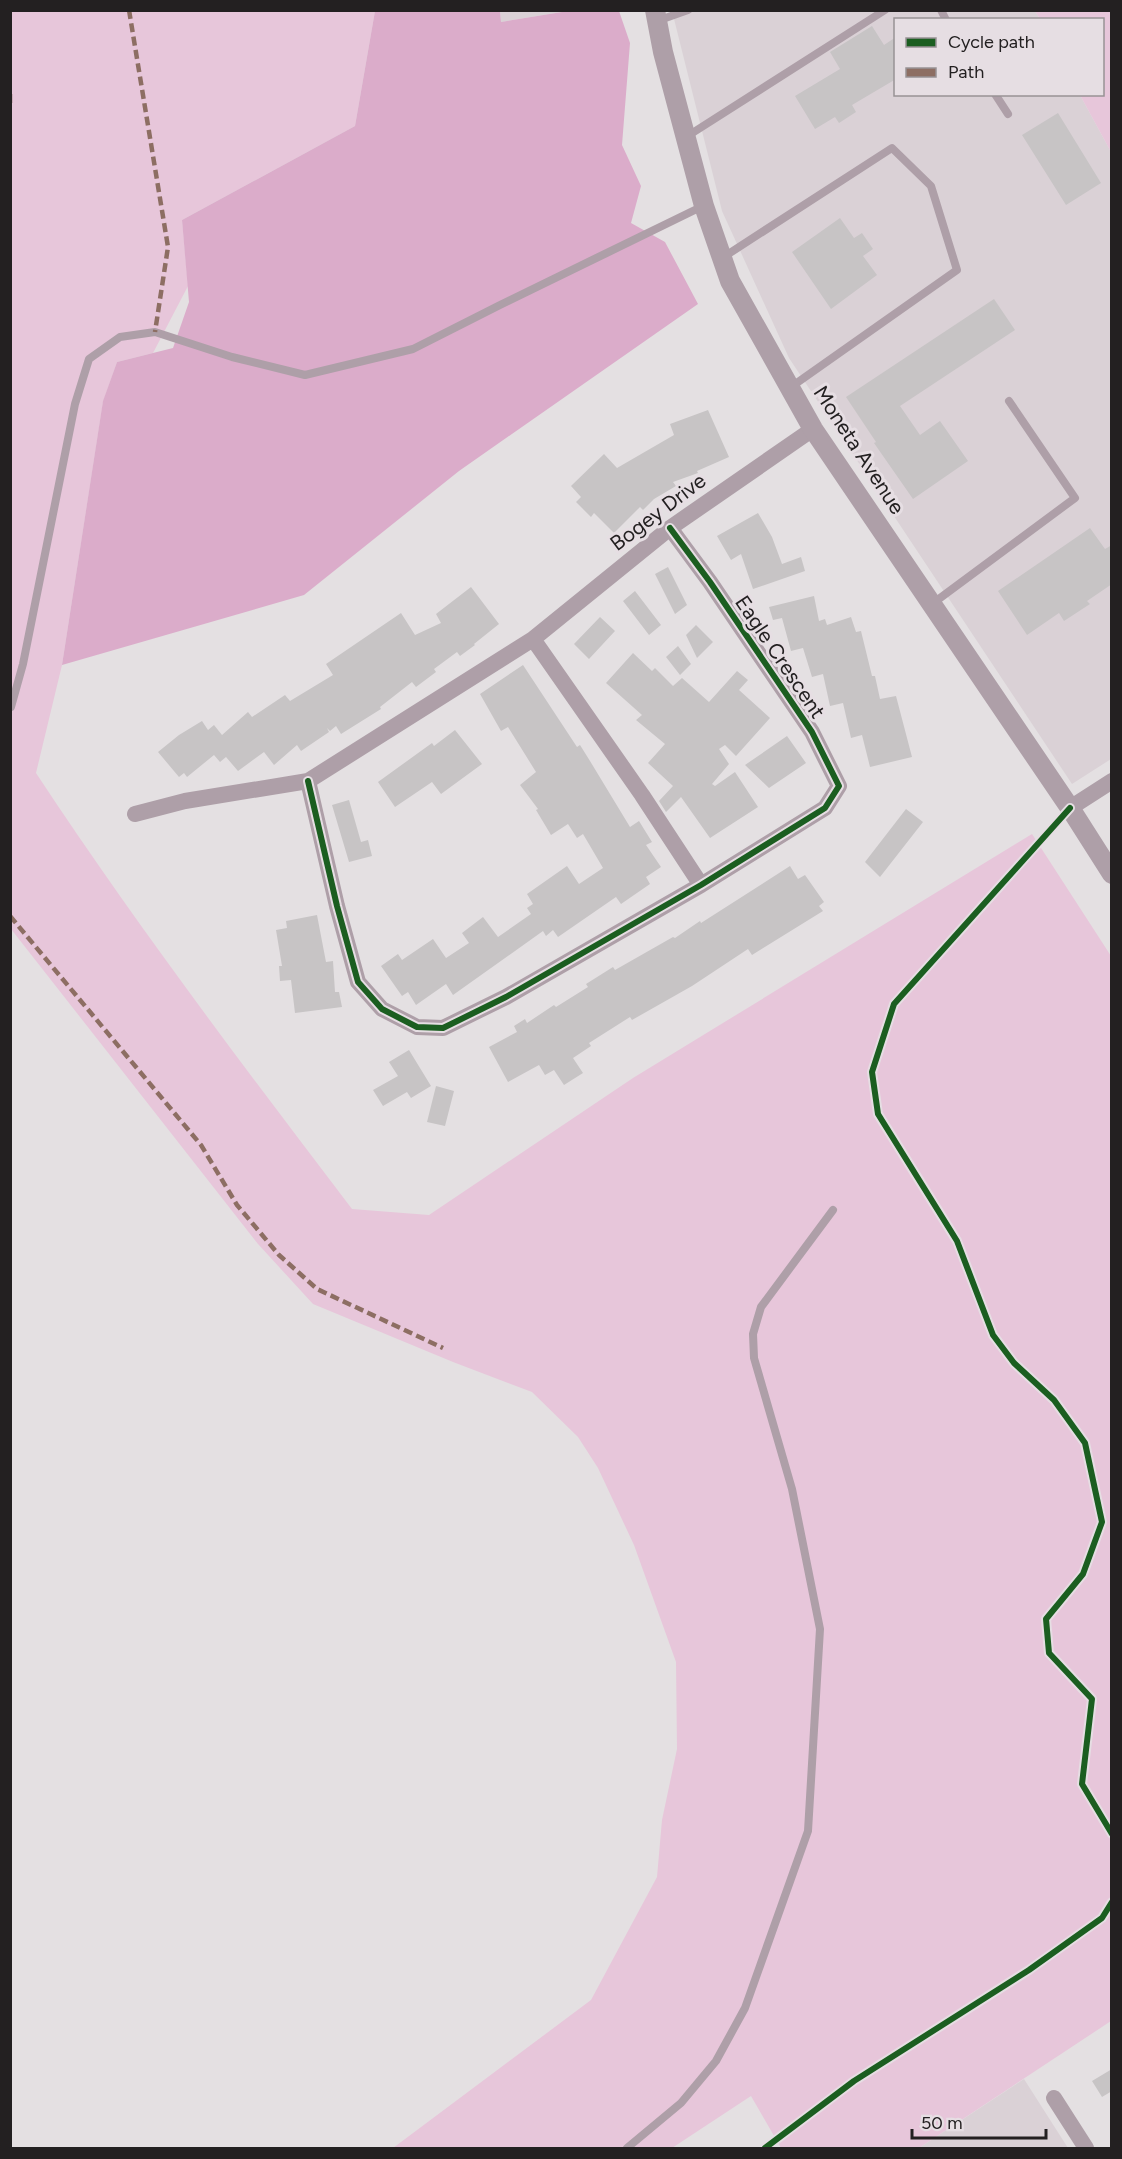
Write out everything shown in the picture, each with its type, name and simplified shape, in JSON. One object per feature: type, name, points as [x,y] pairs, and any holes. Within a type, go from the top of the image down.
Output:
[{"type":"street","name":"Moneta Avenue","points":[[656,16],[704,206],[730,281],[813,429],[1070,808],[1112,874]]},
{"type":"street","name":"Bogey Drive","points":[[308,782],[533,639],[670,528],[813,429]]},
{"type":"street","name":"Eagle Crescent","points":[[670,528],[710,582],[812,732],[839,786],[825,807],[701,885]]},
{"type":"street","points":[[135,814],[184,801],[308,782],[337,906],[358,982],[382,1009],[417,1027],[442,1028],[506,997],[701,885],[642,795],[533,639]]},
{"type":"street","points":[[1070,808],[1112,781]]},
{"type":"street","points":[[1054,2098],[1086,2148]]},
{"type":"lane","points":[[656,16],[688,10]]},
{"type":"lane","points":[[686,137],[885,10]]},
{"type":"lane","points":[[996,96],[1008,114]]},
{"type":"lane","points":[[722,258],[892,148],[931,186],[957,270],[790,388]]},
{"type":"lane","points":[[11,707],[23,664],[75,404],[89,359],[120,337],[155,332],[232,357],[305,375],[413,349],[704,206]]},
{"type":"lane","points":[[932,604],[1075,498],[1010,401]]},
{"type":"lane","points":[[627,2148],[681,2103],[716,2061],[745,2008],[808,1831],[820,1629],[792,1489],[754,1358],[753,1334],[761,1307],[833,1210]]},
{"type":"shaded area","points":[[500,10],[568,11],[501,22]]},
{"type":"shaded area","points":[[10,11],[375,11],[355,126],[182,220],[188,286],[153,353],[117,362],[103,402],[62,665],[36,773],[230,1048],[352,1209],[429,1215],[633,1078],[1032,834],[1111,956],[1111,2021],[919,2148],[781,2148],[751,2096],[672,2148],[393,2148],[591,2000],[657,1877],[662,1820],[677,1749],[676,1662],[634,1545],[598,1468],[578,1437],[532,1392],[313,1304],[258,1244],[11,929]]},
{"type":"shaded area","points":[[375,11],[500,11],[501,22],[568,11],[619,11],[630,43],[622,145],[641,186],[631,223],[665,242],[698,304],[459,471],[304,595],[62,665],[103,401],[117,362],[173,348],[189,302],[182,220],[355,126]]},
{"type":"shaded area","points":[[672,11],[1035,11],[1039,18],[894,18],[894,96],[1081,96],[1111,152],[1111,759],[1072,784],[789,358],[722,211]]},
{"type":"shaded area","points":[[1035,11],[1111,11],[1111,152],[1081,96],[1104,96],[1104,18],[1039,18]]},
{"type":"shaded area","points":[[1024,2079],[1068,2148],[919,2148]]},
{"type":"building","points":[[872,26],[884,45],[894,38],[894,80],[852,105],[856,112],[839,123],[835,117],[815,129],[795,96],[840,69],[830,52]]},
{"type":"building","points":[[1058,113],[1101,183],[1066,205],[1022,135]]},
{"type":"building","points":[[840,218],[854,238],[862,233],[873,249],[863,256],[877,275],[831,309],[792,252]]},
{"type":"building","points":[[994,299],[1015,330],[900,406],[920,435],[940,421],[968,461],[913,499],[874,443],[876,442],[846,397]]},
{"type":"building","points":[[708,410],[729,457],[697,471],[698,473],[673,482],[676,486],[654,499],[643,510],[640,507],[614,533],[594,513],[591,517],[576,502],[581,497],[571,486],[604,454],[617,468],[674,435],[670,424]]},
{"type":"building","points":[[758,513],[772,537],[782,564],[801,557],[805,571],[753,589],[741,554],[731,560],[717,536]]},
{"type":"building","points":[[1090,528],[1105,549],[1112,545],[1112,584],[1087,601],[1090,604],[1064,621],[1059,613],[1027,635],[998,591]]},
{"type":"building","points":[[668,567],[687,605],[675,614],[655,574]]},
{"type":"building","points":[[471,587],[499,624],[460,656],[457,652],[434,669],[436,672],[416,687],[412,682],[380,707],[381,709],[341,734],[336,726],[330,731],[327,728],[329,732],[301,751],[297,745],[274,765],[264,752],[238,771],[226,757],[220,762],[214,755],[187,777],[184,773],[179,777],[158,752],[179,735],[202,721],[208,730],[214,725],[222,735],[248,712],[252,717],[285,695],[290,701],[333,675],[326,664],[401,613],[415,635],[441,623],[436,614]]},
{"type":"building","points":[[635,591],[661,625],[649,635],[623,601]]},
{"type":"building","points":[[814,596],[819,621],[825,619],[827,625],[851,617],[856,632],[861,631],[880,699],[896,696],[912,757],[870,767],[862,735],[851,738],[843,703],[830,706],[823,674],[812,677],[803,648],[791,651],[782,618],[773,620],[769,607]]},
{"type":"building","points":[[600,617],[615,631],[589,659],[574,644]]},
{"type":"building","points":[[696,625],[713,642],[697,658],[686,635]]},
{"type":"building","points":[[678,646],[691,664],[680,675],[666,657]]},
{"type":"building","points":[[633,653],[652,671],[655,668],[673,686],[682,678],[709,702],[737,671],[748,680],[739,690],[770,718],[736,756],[725,745],[719,749],[729,764],[712,784],[715,786],[735,772],[758,807],[710,838],[681,797],[666,812],[659,801],[673,786],[648,763],[665,744],[636,720],[642,715],[606,683]]},
{"type":"building","points":[[523,665],[577,747],[580,745],[630,827],[639,821],[652,842],[646,845],[661,867],[646,877],[650,884],[621,904],[616,897],[558,937],[553,930],[546,936],[543,931],[453,995],[446,984],[416,1005],[408,992],[402,996],[381,966],[398,954],[402,960],[433,939],[446,958],[469,943],[462,933],[483,917],[498,937],[531,914],[527,908],[533,904],[527,894],[567,866],[579,884],[603,868],[583,834],[577,838],[568,824],[551,835],[536,810],[538,809],[520,785],[536,772],[508,727],[501,731],[480,694]]},
{"type":"building","points":[[455,730],[482,764],[441,794],[432,782],[395,807],[378,782],[432,743],[434,746]]},
{"type":"building","points":[[787,736],[806,763],[769,788],[745,765]]},
{"type":"building","points":[[349,800],[361,842],[368,840],[372,856],[349,862],[332,805]]},
{"type":"building","points":[[906,809],[923,822],[880,877],[865,862]]},
{"type":"building","points":[[790,866],[798,879],[805,875],[824,902],[819,906],[823,911],[752,955],[748,949],[692,986],[632,1020],[630,1017],[589,1043],[591,1046],[573,1058],[583,1073],[564,1085],[554,1070],[545,1075],[539,1065],[508,1082],[489,1047],[517,1032],[514,1026],[525,1019],[527,1023],[554,1005],[556,1007],[588,987],[586,984],[613,967],[615,970],[673,937],[675,938],[700,921],[701,923]]},
{"type":"building","points":[[317,915],[326,962],[333,961],[335,992],[339,992],[342,1007],[295,1013],[291,980],[280,981],[279,966],[282,966],[276,930],[287,928],[286,921]]},
{"type":"building","points":[[409,1050],[431,1086],[411,1098],[407,1092],[383,1106],[373,1090],[398,1076],[389,1062]]},
{"type":"building","points":[[436,1086],[454,1091],[445,1126],[427,1122]]},
{"type":"building","points":[[1112,2069],[1112,2091],[1102,2097],[1092,2081]]},
{"type":"marked path","points":[[129,10],[168,247],[155,332]]},
{"type":"marked path","points":[[10,94],[10,105]]},
{"type":"marked path","points":[[10,916],[201,1145],[237,1205],[279,1255],[317,1289],[443,1348]]},
{"type":"cycle path","points":[[308,781],[337,906],[358,982],[382,1009],[417,1027],[443,1028],[506,997],[701,885],[825,808],[839,786],[812,732],[710,582],[670,528]]},
{"type":"cycle path","points":[[1070,808],[894,1004],[872,1072],[878,1114],[957,1241],[993,1335],[1014,1363],[1054,1400],[1085,1443],[1102,1522],[1083,1574],[1046,1619],[1049,1653],[1092,1699],[1082,1784],[1112,1834]]},
{"type":"cycle path","points":[[765,2148],[854,2081],[1029,1970],[1102,1918],[1112,1902]]}]
